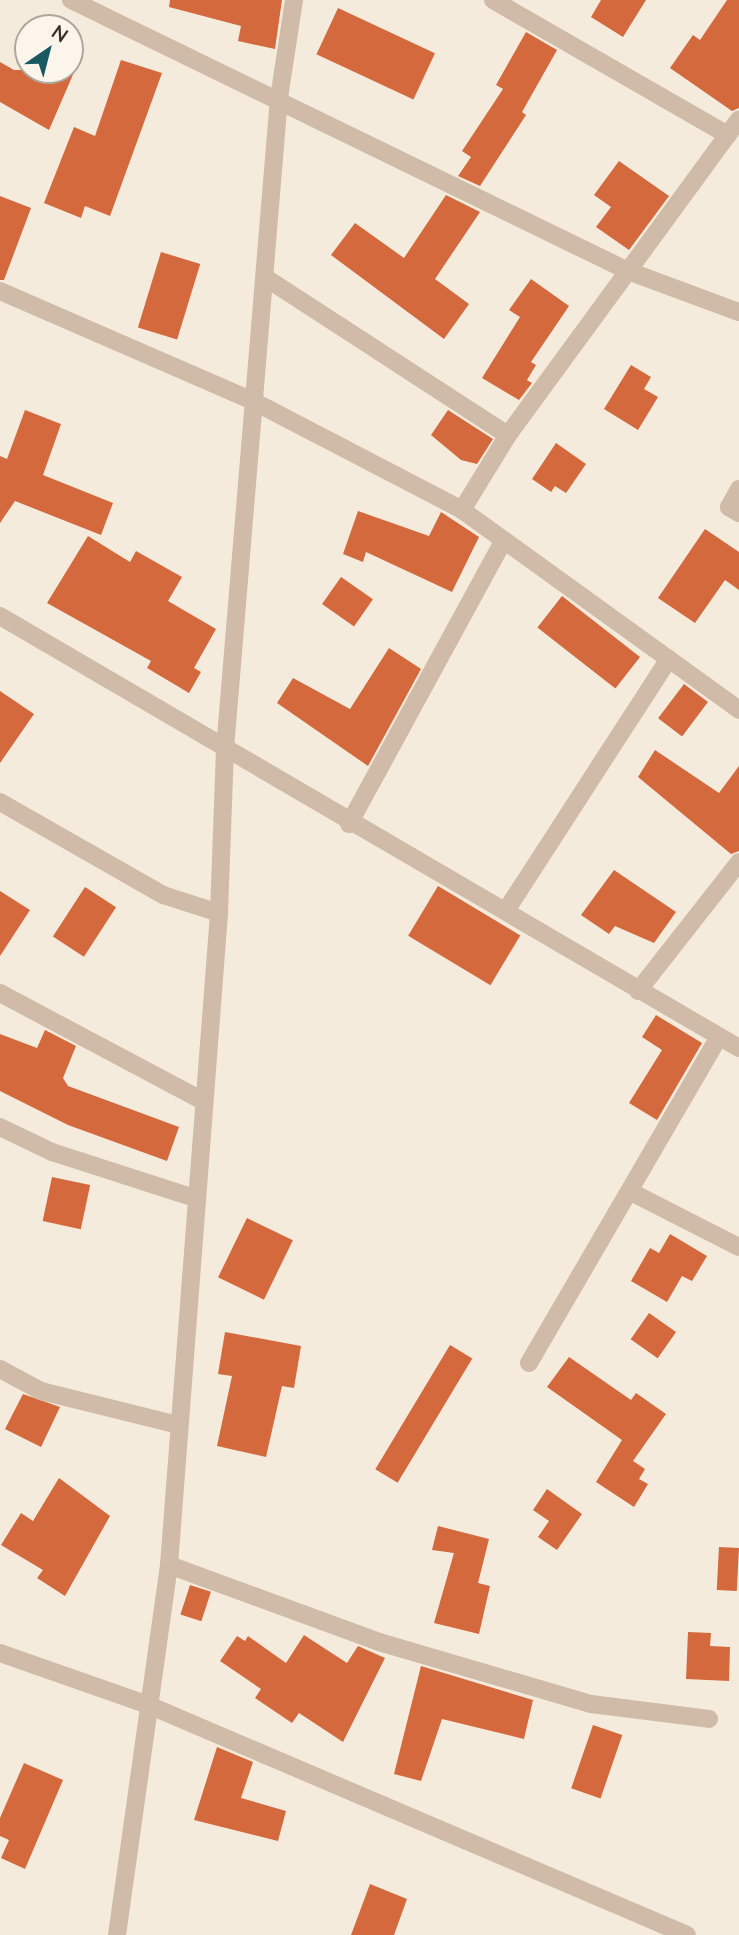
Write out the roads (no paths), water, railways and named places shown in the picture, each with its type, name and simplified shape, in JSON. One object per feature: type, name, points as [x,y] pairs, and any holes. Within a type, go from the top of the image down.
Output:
[{"type":"street","points":[[71,0],[279,98],[628,271],[739,312]]},
{"type":"street","points":[[117,1935],[146,1704],[169,1565],[201,1100],[219,913],[225,749],[279,98],[294,0]]},
{"type":"street","points":[[493,0],[522,6],[728,135]]},
{"type":"street","points":[[462,510],[509,435],[739,119]]},
{"type":"street","points":[[266,278],[509,435]]},
{"type":"street","points":[[1,295],[253,401],[462,510],[739,710]]},
{"type":"street","points":[[739,489],[729,507],[739,513]]},
{"type":"street","points":[[349,824],[503,541]]},
{"type":"street","points":[[0,616],[349,824],[507,909],[638,991],[739,1048]]},
{"type":"street","points":[[507,909],[669,659]]},
{"type":"street","points":[[0,802],[163,895],[219,913]]},
{"type":"street","points":[[638,991],[739,862]]},
{"type":"street","points":[[0,993],[201,1100]]},
{"type":"street","points":[[529,1363],[719,1037]]},
{"type":"street","points":[[0,1128],[52,1152],[194,1198]]},
{"type":"street","points":[[631,1192],[739,1247]]},
{"type":"street","points":[[0,1369],[41,1391],[178,1425]]},
{"type":"street","points":[[169,1565],[379,1642],[591,1704],[709,1719]]},
{"type":"street","points":[[0,1653],[146,1704],[687,1935]]}]
